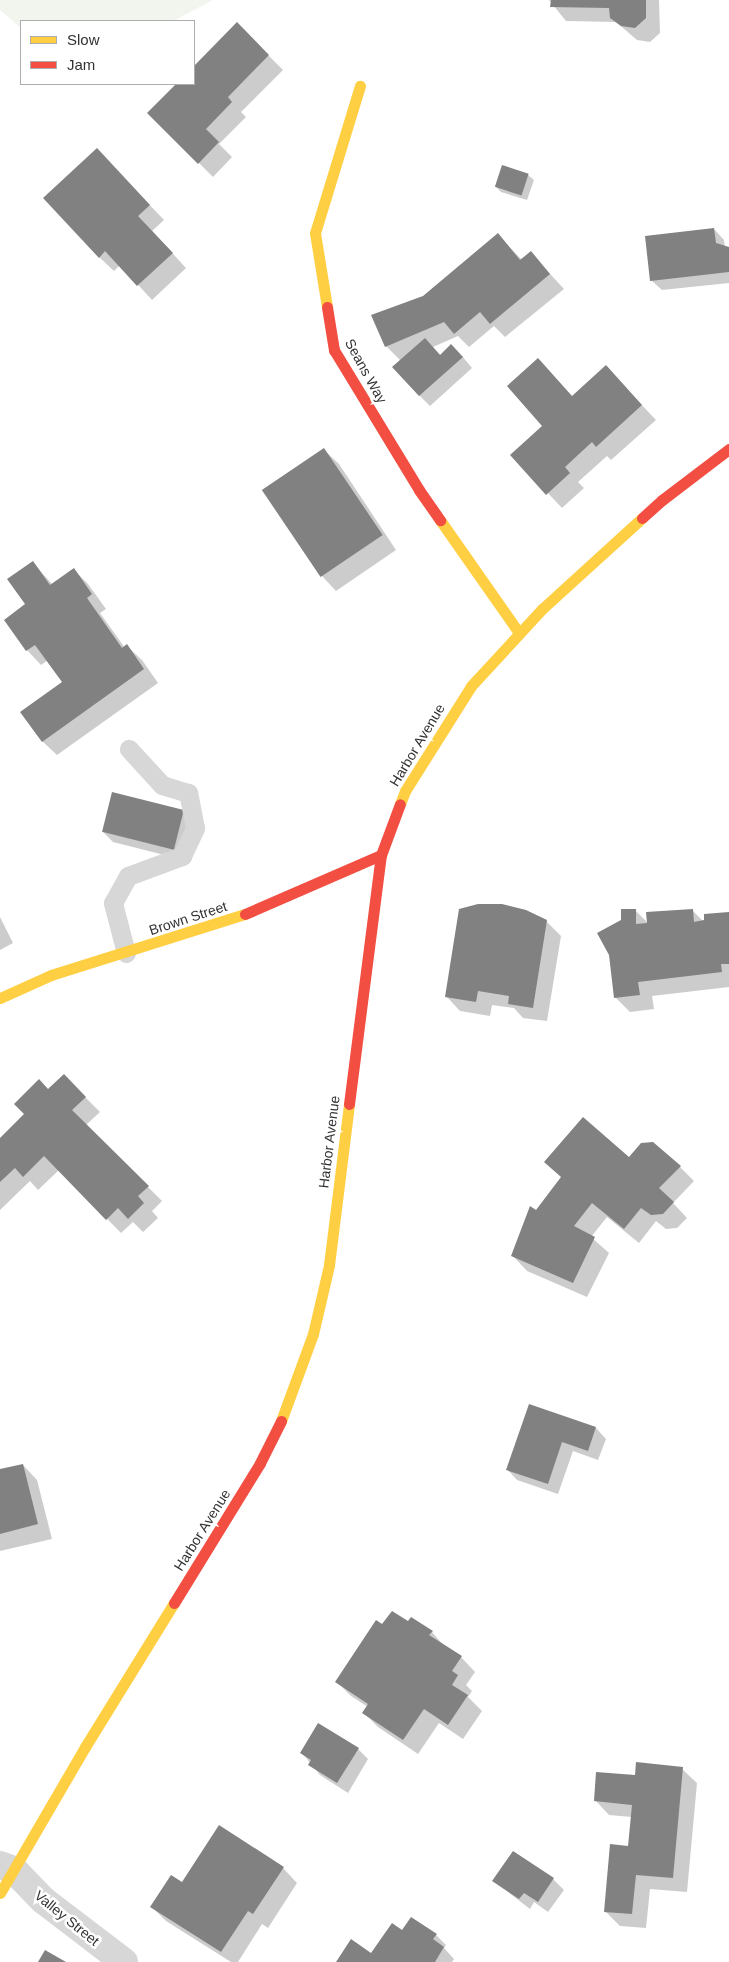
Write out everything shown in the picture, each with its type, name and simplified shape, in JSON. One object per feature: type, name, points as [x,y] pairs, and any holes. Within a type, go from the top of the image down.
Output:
[{"type":"main road","name":"Seans Way","points":[[360,86],[315,233],[334,350],[419,490],[519,634]]},
{"type":"main road","name":"Harbor Avenue","points":[[0,1893],[7,1867],[86,1747],[260,1463],[288,1406],[313,1334],[329,1265],[381,855],[405,791],[471,686],[542,609],[662,500],[729,449]]},
{"type":"main road","name":"Brown Street","points":[[0,998],[51,975],[235,918],[381,855]]},
{"type":"street","name":"Valley Street","points":[[7,1867],[44,1900],[124,1962]]},
{"type":"lane","points":[[126,953],[113,903],[128,876],[182,856],[195,828],[188,793],[162,785],[129,749]]},
{"type":"shaded area","points":[[0,0],[213,0],[175,20],[20,20],[20,27],[0,10]]},
{"type":"building","points":[[551,0],[646,0],[646,18],[635,28],[621,26],[610,18],[609,8],[550,7]]},
{"type":"building","points":[[237,22],[269,55],[228,97],[232,102],[206,129],[219,142],[198,164],[147,113],[175,85],[195,85],[195,65]]},
{"type":"building","points":[[97,148],[150,205],[138,216],[173,253],[137,286],[105,251],[99,258],[43,198]]},
{"type":"building","points":[[502,165],[529,174],[522,196],[495,187]]},
{"type":"building","points":[[714,228],[716,243],[729,247],[729,272],[650,281],[645,236]]},
{"type":"building","points":[[498,233],[520,260],[531,251],[550,274],[490,324],[480,312],[454,334],[444,322],[385,347],[371,315],[423,296]]},
{"type":"building","points":[[425,338],[440,355],[451,344],[463,357],[419,396],[392,367]]},
{"type":"building","points":[[538,358],[572,396],[606,365],[642,405],[596,447],[592,442],[565,467],[570,473],[546,495],[510,455],[542,426],[507,386]]},
{"type":"building","points":[[324,448],[383,535],[321,577],[262,490]]},
{"type":"building","points":[[33,561],[50,585],[74,568],[92,594],[87,598],[122,648],[127,644],[144,669],[42,742],[20,712],[62,682],[35,645],[26,651],[4,620],[25,604],[7,579]]},
{"type":"building","points":[[112,792],[184,810],[174,850],[102,832]]},
{"type":"building","points":[[478,904],[502,904],[526,910],[547,920],[533,1008],[508,1004],[509,996],[478,991],[476,1002],[445,997],[459,909]]},
{"type":"building","points":[[621,909],[636,909],[636,924],[647,923],[646,912],[693,909],[694,922],[704,920],[704,914],[729,912],[729,964],[721,964],[722,972],[638,982],[640,995],[614,998],[609,955],[597,933],[621,920]]},
{"type":"building","points":[[64,1074],[86,1097],[72,1110],[149,1186],[138,1196],[144,1203],[128,1219],[118,1208],[106,1220],[44,1156],[23,1177],[15,1168],[0,1182],[0,1138],[24,1114],[14,1104],[39,1079],[48,1089]]},
{"type":"building","points":[[583,1117],[629,1157],[641,1143],[653,1142],[681,1166],[659,1188],[674,1202],[663,1214],[651,1215],[641,1208],[624,1229],[592,1203],[574,1226],[595,1237],[573,1283],[511,1256],[530,1206],[536,1210],[561,1177],[544,1162]]},
{"type":"building","points":[[529,1404],[596,1427],[588,1451],[562,1442],[548,1484],[506,1470]]},
{"type":"building","points":[[23,1464],[38,1524],[0,1534],[0,1469]]},
{"type":"building","points":[[392,1611],[408,1621],[411,1617],[433,1631],[429,1635],[462,1656],[452,1671],[458,1675],[452,1685],[468,1695],[448,1725],[424,1709],[403,1740],[362,1713],[368,1704],[335,1682],[376,1620],[382,1624]]},
{"type":"building","points":[[318,1723],[359,1748],[337,1783],[308,1765],[311,1760],[300,1753]]},
{"type":"building","points":[[636,1762],[683,1767],[673,1878],[636,1875],[632,1914],[604,1912],[610,1844],[628,1846],[632,1805],[594,1801],[596,1772],[635,1775]]},
{"type":"building","points":[[219,1825],[284,1867],[253,1914],[248,1911],[221,1952],[150,1907],[171,1875],[182,1882]]},
{"type":"building","points":[[513,1851],[554,1878],[538,1902],[524,1893],[519,1899],[492,1881]]},
{"type":"building","points":[[411,1917],[437,1934],[433,1939],[444,1947],[435,1962],[336,1962],[351,1939],[371,1953],[392,1923],[402,1930]]},
{"type":"building","points":[[45,1950],[66,1962],[38,1962]]},
{"type":"traffic: slow","points":[[327,307],[315,233],[360,86]]},
{"type":"traffic: slow","points":[[400,804],[405,791],[471,686],[542,609],[642,518]]},
{"type":"traffic: slow","points":[[440,520],[519,633]]},
{"type":"traffic: slow","points":[[0,998],[51,975],[245,914]]},
{"type":"traffic: slow","points":[[281,1421],[313,1334],[329,1265],[349,1104]]},
{"type":"traffic: slow","points":[[0,1893],[85,1747],[174,1603]]},
{"type":"traffic: jam","points":[[327,307],[334,350],[419,490],[440,520]]},
{"type":"traffic: jam","points":[[642,518],[662,500],[729,449]]},
{"type":"traffic: jam","points":[[349,1104],[381,855],[400,804]]},
{"type":"traffic: jam","points":[[245,914],[381,855]]},
{"type":"traffic: jam","points":[[174,1603],[260,1463],[281,1421]]}]
